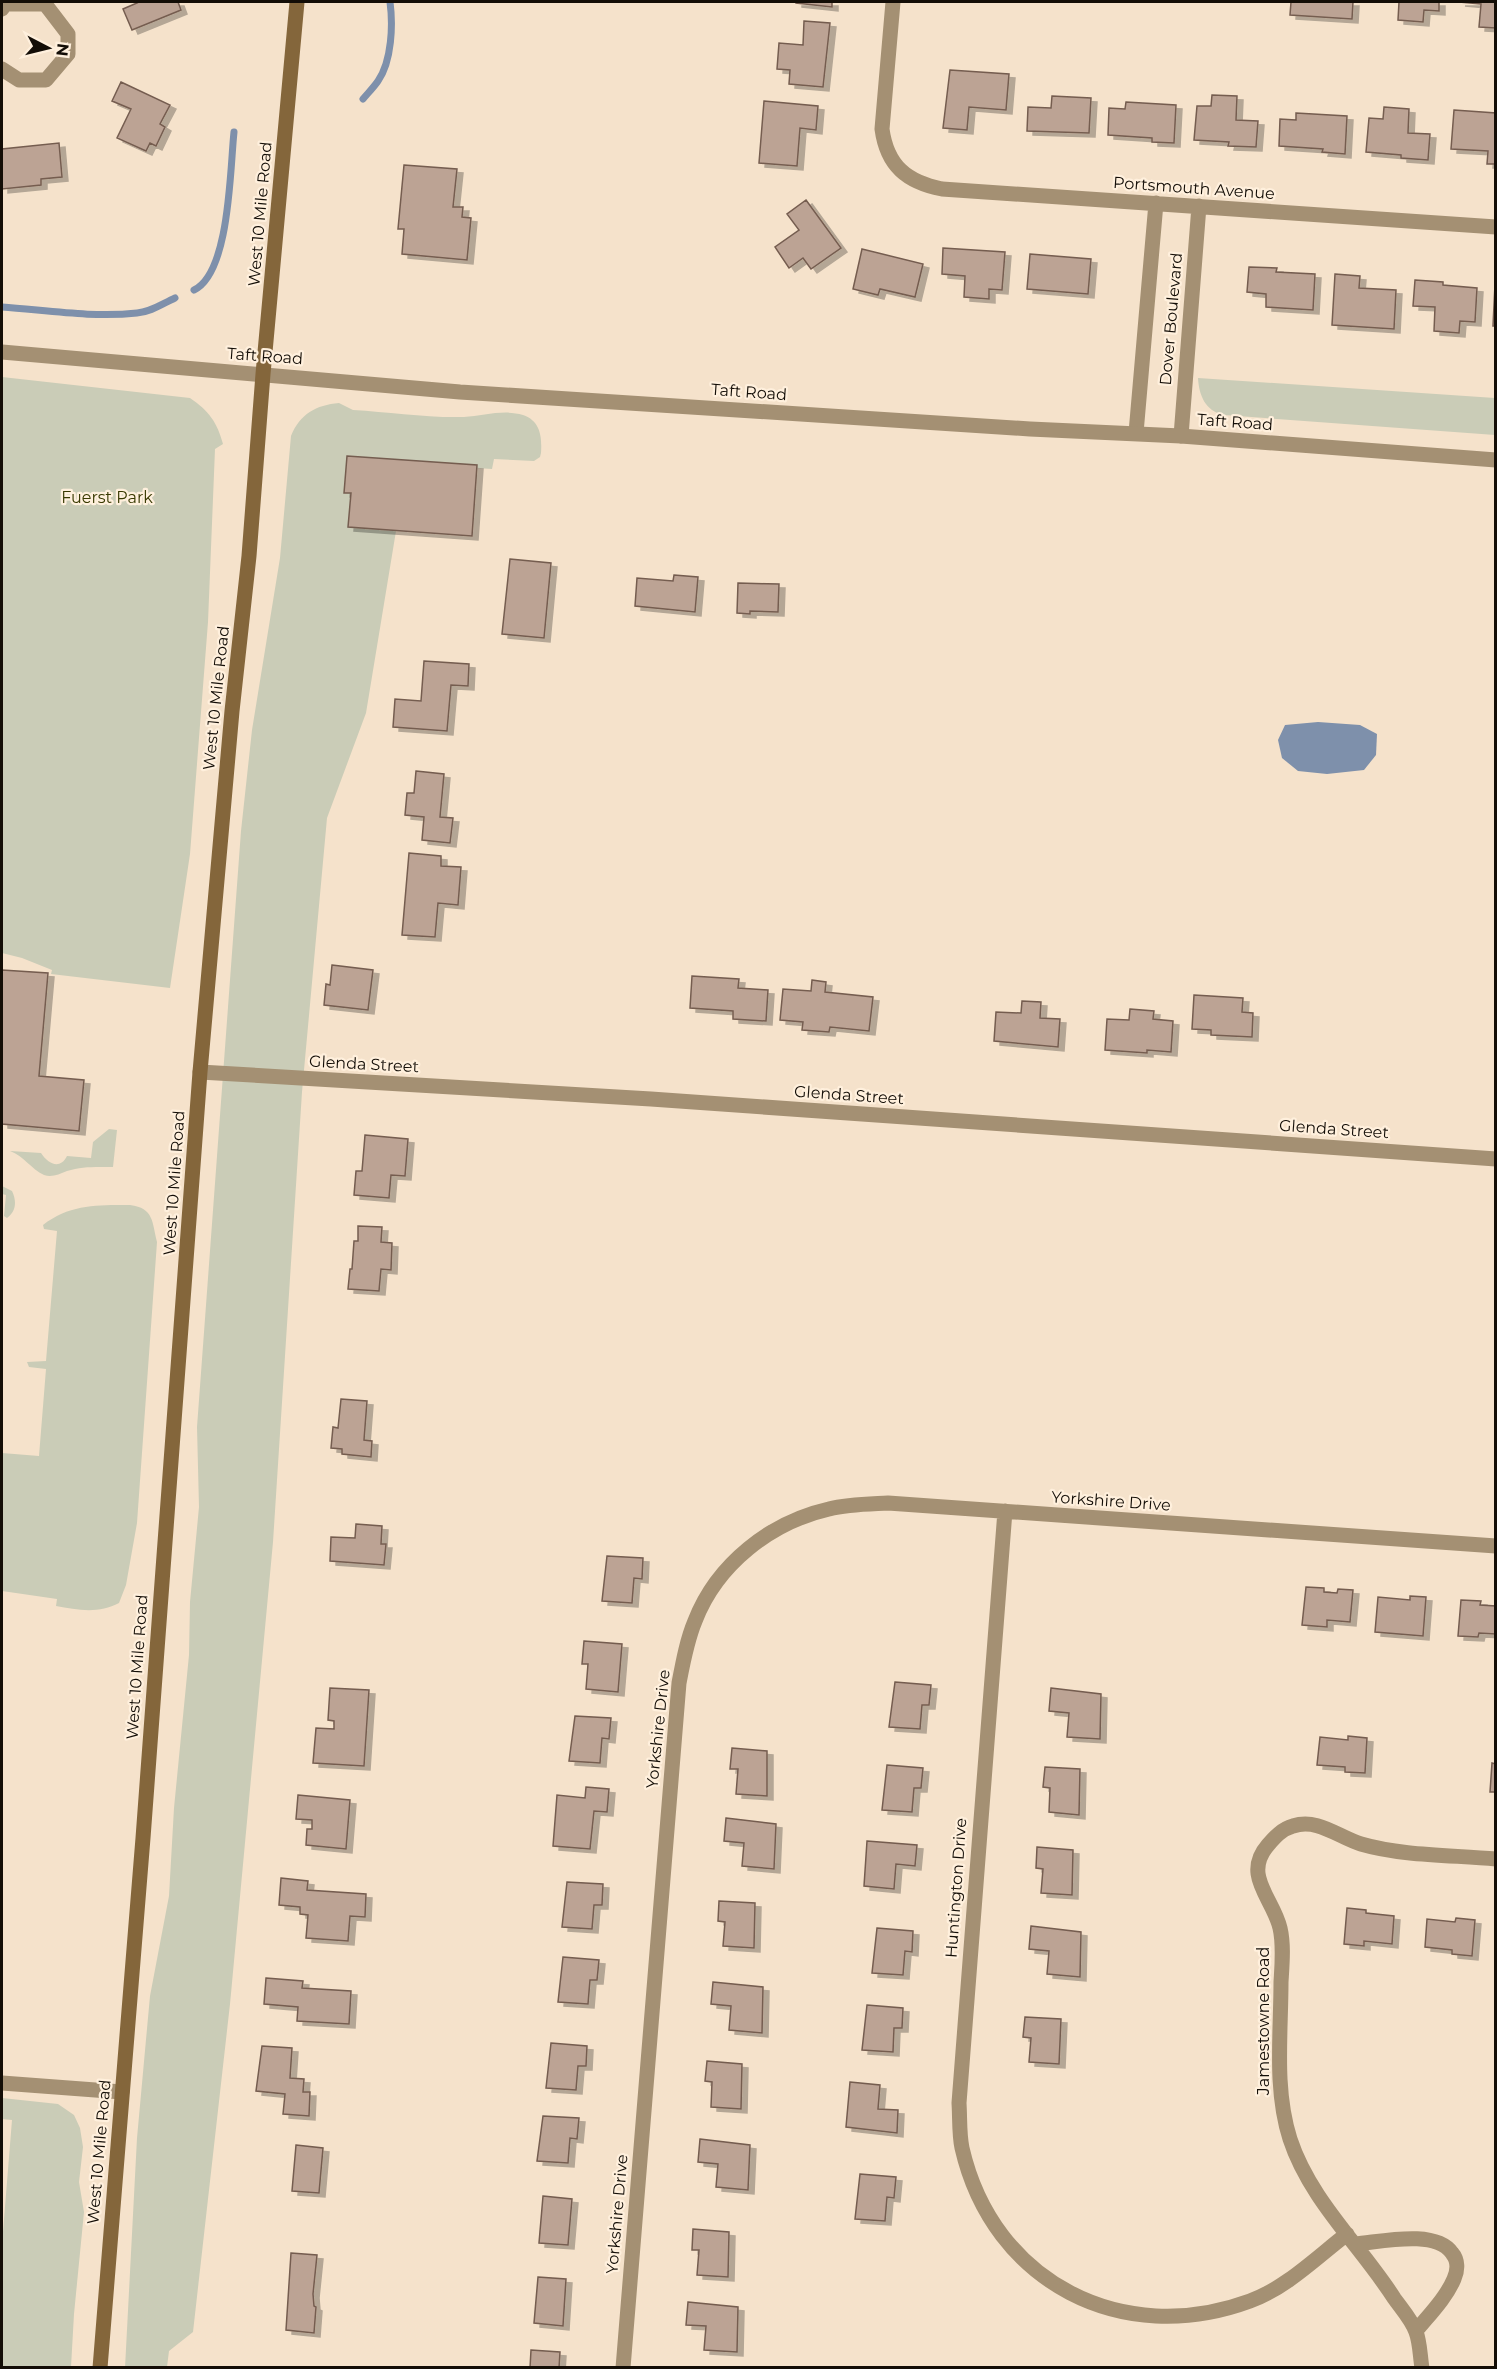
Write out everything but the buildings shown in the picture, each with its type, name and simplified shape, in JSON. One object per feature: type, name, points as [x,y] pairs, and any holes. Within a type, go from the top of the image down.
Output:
[{"type":"main road","name":"West 10 Mile Road","points":[[100,2367],[200,1072],[249,556],[297,2]]},
{"type":"street","name":"Portsmouth Avenue","points":[[893,2],[882,129],[884,143],[897,167],[914,181],[942,189],[1496,227]]},
{"type":"street","points":[[2,9],[5,4],[45,4],[68,34],[69,54],[46,80],[20,80],[2,69]]},
{"type":"street","name":"Dover Boulevard","points":[[1136,433],[1156,203]]},
{"type":"street","name":"Dover Boulevard","points":[[1180,436],[1199,206]]},
{"type":"street","name":"Taft Road","points":[[2,352],[460,392],[1030,429],[1136,433],[1496,460]]},
{"type":"street","name":"Glenda Street","points":[[200,1072],[651,1099],[1496,1159]]},
{"type":"street","name":"Yorkshire Drive","points":[[623,2367],[676,1704],[683,1662],[695,1620],[710,1593],[744,1552],[782,1524],[804,1516],[829,1509],[888,1503],[1496,1546]]},
{"type":"street","name":"Huntington Drive","points":[[1005,1511],[959,2103],[961,2146],[972,2183],[985,2211],[1016,2255],[1056,2285],[1100,2304],[1150,2316],[1204,2315],[1253,2300],[1279,2287],[1351,2239]]},
{"type":"street","name":"Jamestowne Road","points":[[1422,2367],[1416,2331],[1385,2284],[1314,2189],[1299,2162],[1286,2124],[1280,2080],[1280,1928],[1260,1887],[1257,1868],[1264,1850],[1277,1835],[1292,1826],[1307,1823],[1324,1827],[1360,1844],[1385,1849],[1496,1859]]},
{"type":"street","points":[[2,2083],[122,2092]]},
{"type":"street","points":[[1351,2239],[1436,2241],[1448,2247],[1457,2259],[1455,2277],[1416,2331]]},
{"type":"green space","name":"Fuerst Park","points":[[2,377],[190,398],[211,418],[223,444],[215,449],[208,622],[190,854],[170,988],[51,974],[52,970],[2,953]]},
{"type":"green space","points":[[1198,378],[1495,398],[1495,435],[1224,415],[1212,410],[1204,401]]},
{"type":"green space","points":[[339,403],[353,410],[422,416],[464,417],[516,413],[534,421],[539,431],[541,453],[540,457],[534,461],[494,459],[492,469],[476,468],[476,465],[347,456],[344,492],[351,493],[348,527],[396,531],[366,713],[327,818],[302,1092],[273,1542],[230,2004],[193,2332],[169,2351],[167,2367],[125,2368],[137,2138],[150,1996],[169,1896],[174,1808],[189,1655],[190,1602],[199,1507],[197,1427],[241,831],[252,730],[280,558],[291,436],[304,416],[323,406]]},
{"type":"green space","points":[[109,1129],[117,1130],[113,1167],[78,1168],[47,1176],[10,1151],[41,1153],[54,1164],[61,1163],[67,1156],[91,1158],[93,1142]]},
{"type":"green space","points":[[2,1186],[12,1191],[15,1199],[14,1209],[7,1218],[4,1216],[6,1195],[2,1194]]},
{"type":"green space","points":[[130,1205],[144,1209],[151,1217],[157,1242],[137,1523],[126,1585],[119,1603],[104,1609],[72,1609],[56,1606],[57,1599],[2,1591],[2,1453],[39,1456],[46,1369],[29,1367],[27,1362],[46,1361],[57,1231],[44,1229],[43,1225],[74,1209]]},
{"type":"green space","points":[[2,2098],[58,2104],[74,2115],[80,2128],[83,2147],[79,2182],[84,2212],[71,2367],[2,2367],[2,2244],[12,2120],[2,2119]]},
{"type":"water","points":[[1318,722],[1360,725],[1377,734],[1376,755],[1364,770],[1327,774],[1298,771],[1282,758],[1278,740],[1285,725]]},
{"type":"waterway","points":[[363,99],[383,73],[389,53],[390,2]]},
{"type":"waterway","points":[[194,290],[206,280],[215,263],[221,242],[229,193],[234,132]]},
{"type":"waterway","points":[[2,307],[86,314],[120,314],[147,311],[175,298]]}]
